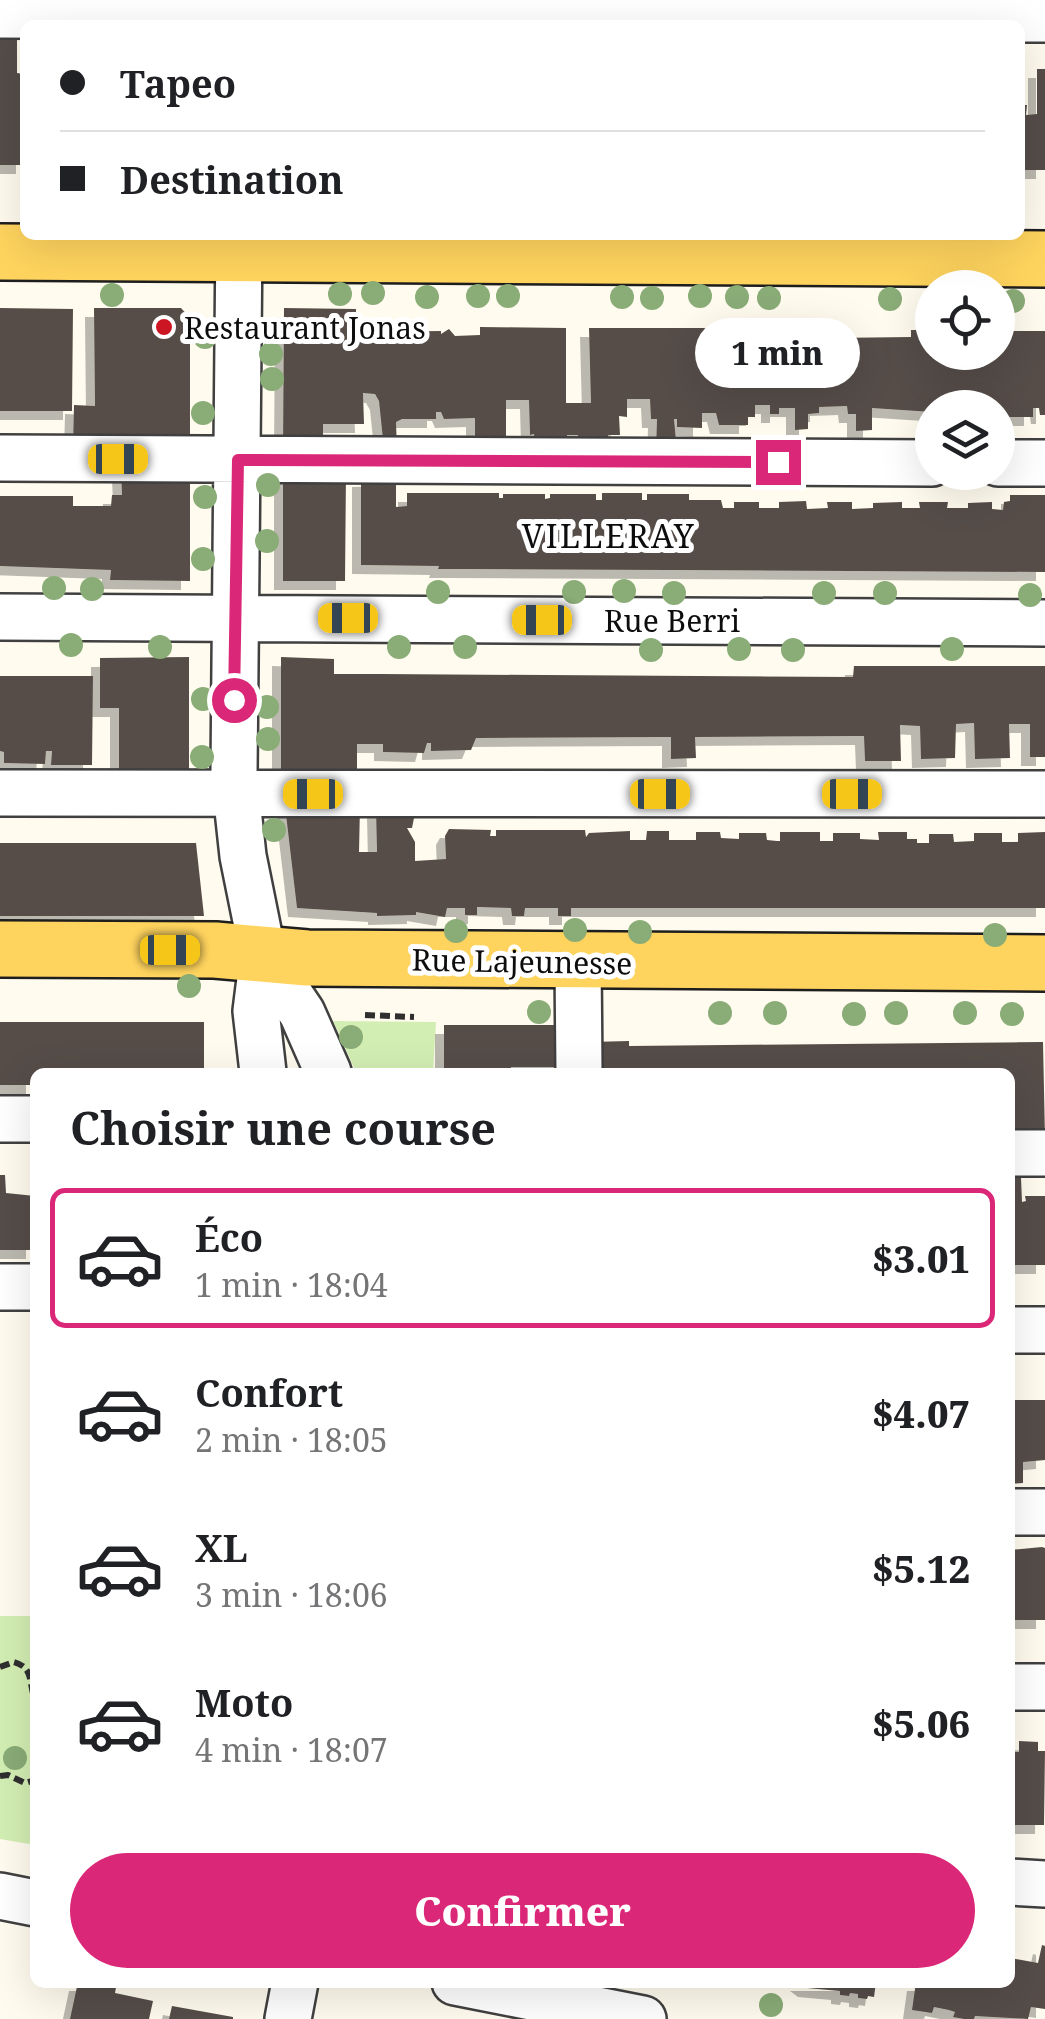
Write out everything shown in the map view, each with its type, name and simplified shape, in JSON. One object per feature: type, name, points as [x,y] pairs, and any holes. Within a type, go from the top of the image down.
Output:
[{"type":"main road","points":[[0,252],[239,245],[1045,259]]},
{"type":"main road","name":"Rue Lajeunesse","points":[[0,949],[204,950],[307,958],[578,962],[1045,964]]},
{"type":"street","points":[[0,14],[1045,19]]},
{"type":"street","points":[[239,245],[235,794],[263,955],[256,1011],[263,1068]]},
{"type":"street","points":[[0,458],[915,463]]},
{"type":"street","points":[[1015,463],[1045,464]]},
{"type":"street","name":"Rue Berri","points":[[0,617],[1045,622]]},
{"type":"street","points":[[0,793],[1045,794]]},
{"type":"street","points":[[263,955],[302,1013],[326,1068]]},
{"type":"street","points":[[578,962],[579,1068]]},
{"type":"street","points":[[0,1119],[30,1119]]},
{"type":"street","points":[[1015,1153],[1045,1153]]},
{"type":"street","points":[[0,1287],[30,1287]]},
{"type":"street","points":[[1015,1330],[1045,1330]]},
{"type":"street","points":[[1015,1512],[1045,1512]]},
{"type":"street","points":[[1015,1687],[1045,1686]]},
{"type":"street","points":[[1015,1882],[1045,1884]]},
{"type":"street","points":[[0,1896],[30,1902]]},
{"type":"street","points":[[288,2019],[295,1988]]},
{"type":"street","points":[[485,1988],[643,2019]]},
{"type":"path","name":"Rue Lajeunesse","points":[[365,1015],[414,1017]]},
{"type":"path","points":[[0,1667],[14,1662],[22,1664],[30,1674]]},
{"type":"path","points":[[0,1776],[30,1781]]},
{"type":"green space","points":[[333,1021],[436,1022],[433,1068],[354,1068]]},
{"type":"green space","points":[[0,1616],[30,1616],[30,1844],[0,1839]]},
{"type":"building","points":[[0,38],[17,38],[20,165],[0,165]]},
{"type":"building","points":[[1037,69],[1045,69],[1045,170],[1025,170],[1025,105],[1026,115],[1037,114]]},
{"type":"building","points":[[0,308],[73,309],[72,411],[0,411]]},
{"type":"building","points":[[94,308],[181,308],[190,318],[190,447],[73,446],[74,405],[95,406]]},
{"type":"building","points":[[284,308],[356,309],[356,332],[441,334],[449,329],[455,336],[480,335],[480,327],[566,328],[566,403],[591,403],[589,328],[755,328],[755,337],[833,338],[911,337],[911,330],[915,330],[915,370],[1015,370],[1015,331],[1045,331],[1045,415],[1040,415],[1039,408],[1033,408],[1033,417],[1015,417],[1015,390],[915,390],[915,411],[872,408],[872,430],[856,431],[856,414],[848,414],[847,406],[819,407],[819,413],[808,414],[808,429],[795,430],[795,408],[779,408],[779,414],[770,414],[770,405],[755,405],[755,417],[748,417],[748,425],[719,425],[716,413],[702,413],[702,428],[677,427],[674,419],[677,452],[656,451],[657,419],[651,419],[650,399],[627,399],[627,417],[619,416],[620,435],[608,435],[609,450],[579,449],[578,435],[567,435],[567,449],[535,450],[534,434],[530,435],[529,400],[506,400],[506,452],[475,451],[475,418],[444,419],[441,412],[436,412],[436,419],[396,422],[397,450],[384,449],[379,401],[375,394],[363,393],[364,424],[323,424],[323,450],[283,450]]},
{"type":"building","points":[[121,470],[190,471],[190,581],[110,580],[111,570],[0,566],[0,496],[73,496],[73,506],[111,506],[112,495],[122,495]]},
{"type":"building","points":[[283,472],[346,472],[345,581],[283,581]]},
{"type":"building","points":[[396,477],[396,507],[407,506],[407,493],[499,493],[499,498],[503,494],[545,494],[545,499],[550,494],[596,494],[596,500],[602,500],[602,493],[642,493],[642,500],[647,500],[647,494],[689,494],[689,500],[721,500],[723,508],[734,508],[734,502],[759,502],[759,508],[779,508],[779,502],[806,501],[807,509],[828,508],[827,502],[852,502],[852,509],[873,508],[873,503],[902,502],[902,508],[920,508],[919,502],[948,502],[947,508],[968,508],[968,503],[992,502],[992,509],[1003,510],[1010,495],[1045,495],[1045,572],[438,569],[439,566],[361,565],[361,478]]},
{"type":"building","points":[[189,657],[189,783],[119,783],[119,708],[100,708],[100,658]]},
{"type":"building","points":[[281,657],[334,659],[334,674],[853,677],[854,666],[1045,666],[1045,757],[1030,757],[1030,724],[1009,724],[1010,758],[975,759],[974,723],[956,724],[955,758],[921,759],[920,726],[900,725],[901,761],[865,761],[864,736],[695,737],[696,758],[671,759],[671,737],[476,738],[471,750],[431,751],[431,743],[427,743],[424,753],[383,752],[383,744],[357,744],[357,781],[281,781]]},
{"type":"building","points":[[0,676],[93,676],[92,765],[51,765],[52,751],[46,751],[45,764],[4,763],[4,752],[0,751]]},
{"type":"building","points":[[285,806],[360,806],[359,852],[377,852],[376,808],[416,808],[412,828],[407,828],[415,842],[415,861],[446,859],[445,836],[449,829],[491,830],[490,836],[496,836],[496,830],[585,830],[586,837],[589,833],[630,831],[630,840],[646,840],[647,831],[669,831],[669,840],[696,840],[696,832],[720,832],[721,838],[739,839],[739,833],[766,833],[767,840],[777,841],[780,832],[820,832],[820,841],[833,841],[833,833],[860,833],[860,839],[879,840],[878,832],[907,832],[907,839],[917,839],[917,843],[929,843],[929,834],[953,834],[954,842],[974,841],[974,833],[1002,833],[1002,842],[1018,842],[1018,833],[1045,832],[1045,908],[571,908],[571,916],[558,916],[558,908],[525,908],[524,916],[512,916],[511,908],[477,907],[477,915],[465,915],[465,908],[447,908],[445,917],[416,912],[377,916],[297,908]]},
{"type":"building","points":[[0,843],[196,843],[204,916],[0,916]]},
{"type":"building","points":[[0,1022],[204,1022],[204,1068],[30,1068],[30,1085],[0,1085]]},
{"type":"building","points":[[444,1025],[565,1025],[565,1067],[444,1068]]},
{"type":"building","points":[[629,1041],[629,1046],[1043,1042],[1045,1138],[1015,1138],[1015,1068],[591,1068],[591,1042]]},
{"type":"building","points":[[0,1175],[5,1175],[6,1193],[30,1195],[30,1250],[0,1250]]},
{"type":"building","points":[[1015,1178],[1021,1178],[1022,1202],[1026,1201],[1025,1196],[1045,1196],[1045,1265],[1015,1265]]},
{"type":"building","points":[[1015,1400],[1045,1400],[1045,1460],[1023,1462],[1023,1483],[1015,1484]]},
{"type":"building","points":[[1045,1548],[1045,1620],[1015,1620],[1015,1550]]},
{"type":"building","points":[[1019,1741],[1038,1742],[1038,1751],[1045,1751],[1044,1825],[1015,1825],[1015,1752],[1019,1752]]},
{"type":"building","points":[[1042,1945],[1045,2009],[1031,2007],[1028,2019],[964,2019],[953,2017],[955,2012],[934,2007],[932,2013],[912,2010],[915,1988],[1015,1988],[1015,1959],[1038,1963]]},
{"type":"building","points":[[77,1988],[116,1988],[115,1993],[153,2001],[149,2019],[70,2019]]},
{"type":"building","points":[[807,1988],[875,1988],[874,1997],[867,1999],[858,1998],[858,1994],[840,1995],[840,1991]]},
{"type":"building","points":[[172,2006],[233,2017],[233,2019],[169,2019]]},
{"type":"place","name":"Restaurant Jonas","points":[[164,327]]},
{"type":"district","name":"VILLERAY","points":[[609,535]]},
{"type":"route","points":[[234,700],[238,460],[778,462]]}]
